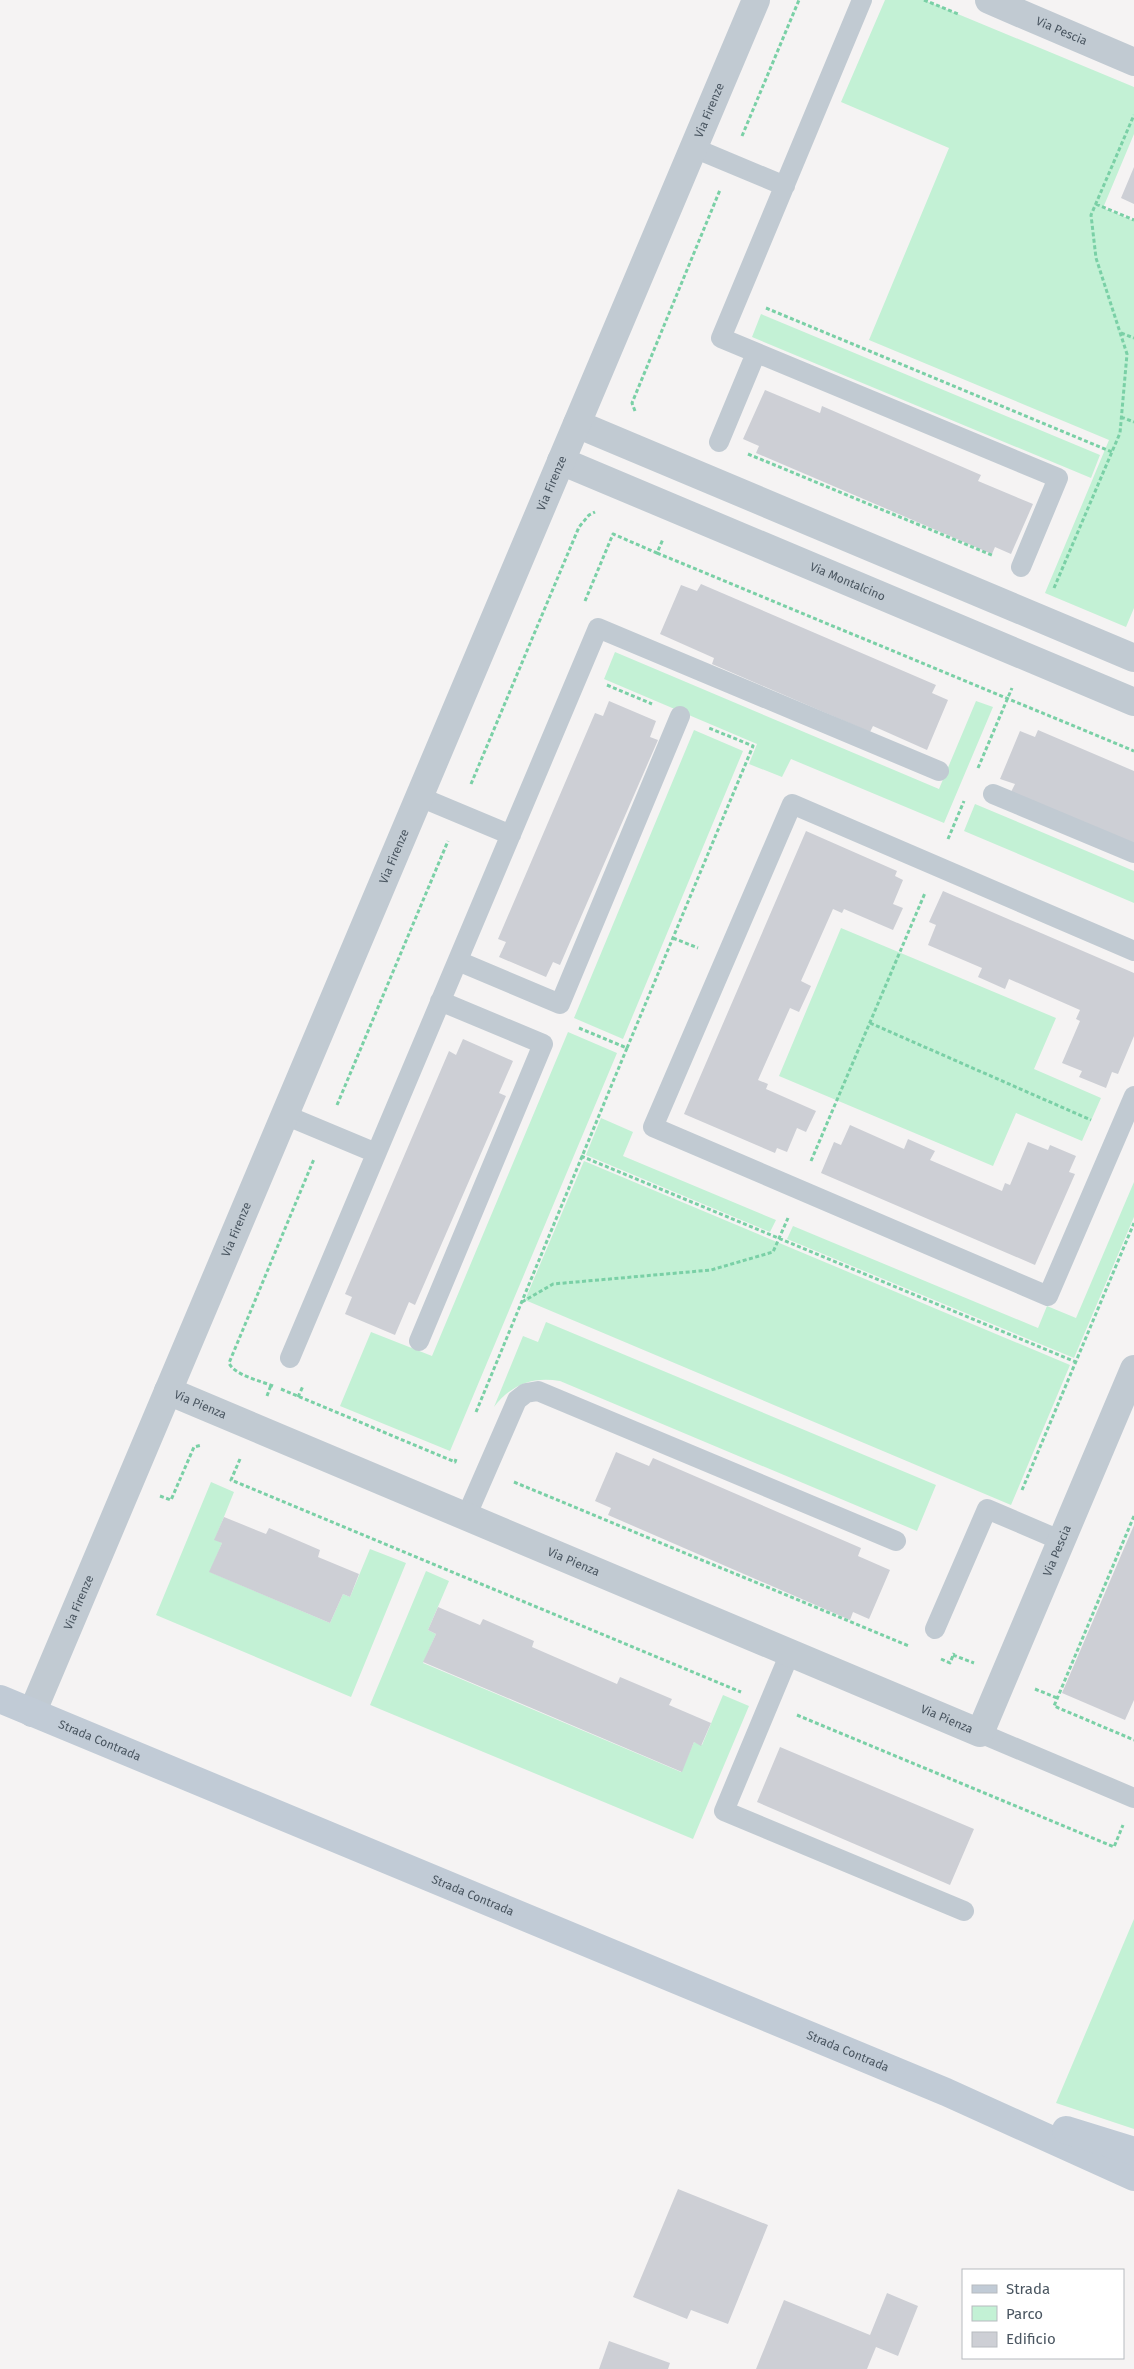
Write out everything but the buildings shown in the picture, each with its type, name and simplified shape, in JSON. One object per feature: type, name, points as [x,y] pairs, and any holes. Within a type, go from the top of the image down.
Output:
[{"type":"street","name":"Via Firenze","points":[[32,1713],[756,0]]},
{"type":"street","name":"Via Pescia","points":[[989,0],[1134,62]]},
{"type":"street","points":[[577,424],[1134,658]]},
{"type":"street","name":"Via Montalcino","points":[[561,461],[1134,702]]},
{"type":"street","name":"Via Pescia","points":[[980,1733],[1134,1369]]},
{"type":"street","name":"Via Pienza","points":[[168,1391],[980,1733]]},
{"type":"street","name":"Strada Contrada","points":[[0,1699],[946,2092],[1134,2176]]},
{"type":"street","name":"Strada Contrada","points":[[946,2092],[1134,2151]]},
{"type":"lane","points":[[862,0],[721,338],[1058,478],[1021,567]]},
{"type":"lane","points":[[694,148],[785,186]]},
{"type":"lane","points":[[719,442],[756,353]]},
{"type":"lane","points":[[290,1358],[598,628],[939,771]]},
{"type":"lane","points":[[458,961],[560,1004],[680,716]]},
{"type":"lane","points":[[993,794],[1134,853]]},
{"type":"lane","points":[[420,796],[511,835]]},
{"type":"lane","points":[[1134,951],[792,804],[653,1127],[1048,1296],[1126,1135],[1134,1096]]},
{"type":"lane","points":[[419,1341],[543,1044],[440,1001]]},
{"type":"lane","points":[[285,1115],[376,1153]]},
{"type":"lane","points":[[466,1517],[517,1400],[526,1393],[538,1391],[896,1541]]},
{"type":"lane","points":[[935,1629],[987,1509],[1062,1542]]},
{"type":"lane","points":[[790,1654],[724,1810],[964,1911]]},
{"type":"lane","points":[[980,1733],[1134,1798]]},
{"type":"path","points":[[641,416],[636,412],[632,402],[799,0]]},
{"type":"path","points":[[1096,204],[1134,220]]},
{"type":"path","points":[[760,306],[1112,452]]},
{"type":"path","points":[[1120,332],[1134,338]]},
{"type":"path","points":[[1121,417],[1134,422]]},
{"type":"path","points":[[719,442],[1056,582]]},
{"type":"path","points":[[456,1458],[455,1462],[238,1372],[231,1368],[229,1363],[579,527],[589,514],[600,510]]},
{"type":"path","points":[[657,552],[1134,751]]},
{"type":"path","points":[[475,1412],[753,746],[602,683]]},
{"type":"path","points":[[870,1022],[1126,1135]]},
{"type":"path","points":[[573,1025],[626,1048]]},
{"type":"path","points":[[581,1156],[1076,1362]]},
{"type":"path","points":[[240,1459],[232,1480],[1114,1847],[1124,1823]]},
{"type":"path","points":[[1134,1516],[1054,1706],[1134,1740]]},
{"type":"green space","points":[[885,0],[924,0],[1134,87],[1134,134],[1103,208],[1134,221],[1134,608],[1126,627],[1045,593],[1109,440],[869,340],[949,148],[841,102]]},
{"type":"green space","points":[[761,314],[1100,455],[1091,478],[752,337]]},
{"type":"green space","points":[[615,652],[939,789],[976,701],[993,707],[944,823],[791,759],[782,777],[749,764],[757,744],[604,679]]},
{"type":"green space","points":[[694,730],[743,751],[623,1039],[574,1018]]},
{"type":"green space","points":[[975,804],[1134,871],[1134,903],[964,831]]},
{"type":"green space","points":[[841,928],[1056,1018],[1034,1069],[1101,1098],[1082,1141],[1016,1113],[993,1166],[779,1076]]},
{"type":"green space","points":[[568,1032],[617,1053],[450,1451],[340,1406],[371,1332],[432,1356]]},
{"type":"green space","points":[[601,1118],[633,1132],[623,1156],[776,1220],[770,1232],[586,1155]]},
{"type":"green space","points":[[584,1161],[1070,1365],[1011,1505],[525,1300]]},
{"type":"green space","points":[[1134,1182],[1134,1217],[1074,1358],[787,1239],[793,1226],[1038,1328],[1047,1306],[1076,1318]]},
{"type":"green space","points":[[546,1322],[936,1485],[917,1531],[560,1381],[540,1380],[523,1384],[508,1393],[494,1407],[523,1336],[538,1342]]},
{"type":"green space","points":[[211,1482],[234,1492],[215,1539],[222,1543],[210,1572],[330,1623],[343,1594],[350,1597],[370,1549],[406,1563],[351,1697],[156,1615]]},
{"type":"green space","points":[[426,1571],[449,1581],[428,1630],[436,1634],[423,1663],[681,1772],[694,1742],[702,1745],[723,1695],[749,1706],[693,1839],[370,1705]]},
{"type":"green space","points":[[1134,1919],[1134,2129],[1056,2103]]}]
